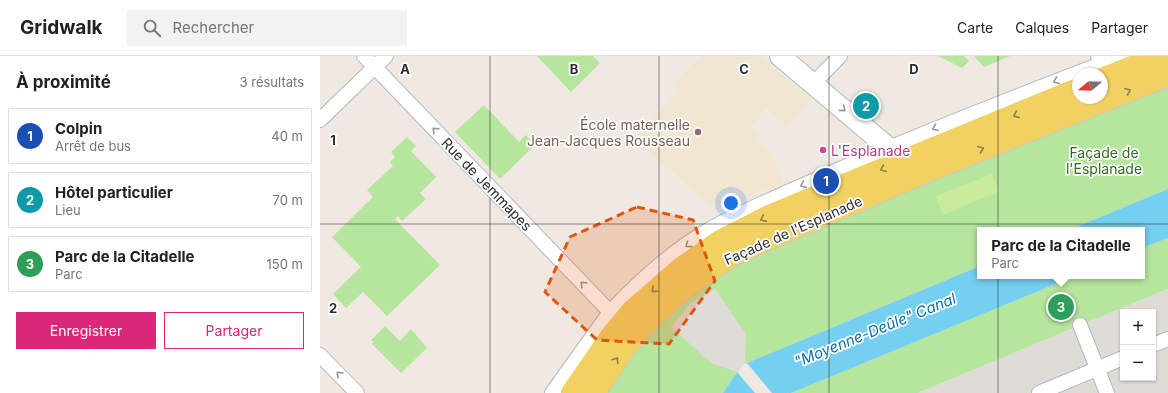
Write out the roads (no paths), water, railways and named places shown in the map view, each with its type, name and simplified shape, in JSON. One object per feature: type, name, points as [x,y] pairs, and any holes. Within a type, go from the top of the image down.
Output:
[{"type":"main road","name":"Façade de l'Esplanade","points":[[1107,63],[1159,56]]},
{"type":"main road","name":"Façade de l'Esplanade","points":[[594,393],[623,350],[645,324],[672,298],[710,269],[904,161],[1168,75]]},
{"type":"main road","name":"Façade de l'Esplanade","points":[[572,393],[612,335],[632,311],[658,287],[694,258],[733,234],[755,223],[1072,91]]},
{"type":"street","name":"Rue de Jemmapes","points":[[364,56],[610,312]]},
{"type":"street","points":[[320,120],[386,56]]},
{"type":"street","points":[[780,56],[904,161]]},
{"type":"street","points":[[813,84],[840,56]]},
{"type":"street","name":"Façade de l'Esplanade","points":[[552,393],[610,312],[635,286],[660,265],[711,229],[771,200],[904,161],[1107,63]]},
{"type":"street","points":[[1080,326],[1107,393]]},
{"type":"street","points":[[1156,344],[1168,339]]},
{"type":"street","points":[[320,355],[358,393]]},
{"type":"street","points":[[1039,393],[1120,359]]},
{"type":"water","points":[[1168,189],[1168,238],[1145,247],[1145,227],[1076,227]]},
{"type":"water","name":"\"Moyenne-Deûle\" Canal","points":[[977,267],[977,279],[1068,279],[791,393],[723,393],[742,365]]},
{"type":"place","name":"Hôtel particulier","points":[[866,106]]},
{"type":"place","name":"École maternelle Jean-Jacques Rousseau","points":[[698,132]]},
{"type":"place","name":"L'Esplanade","points":[[823,150]]},
{"type":"place","name":"Colpin","points":[[826,181]]},
{"type":"place","name":"Parc de la Citadelle","points":[[1061,307]]}]
